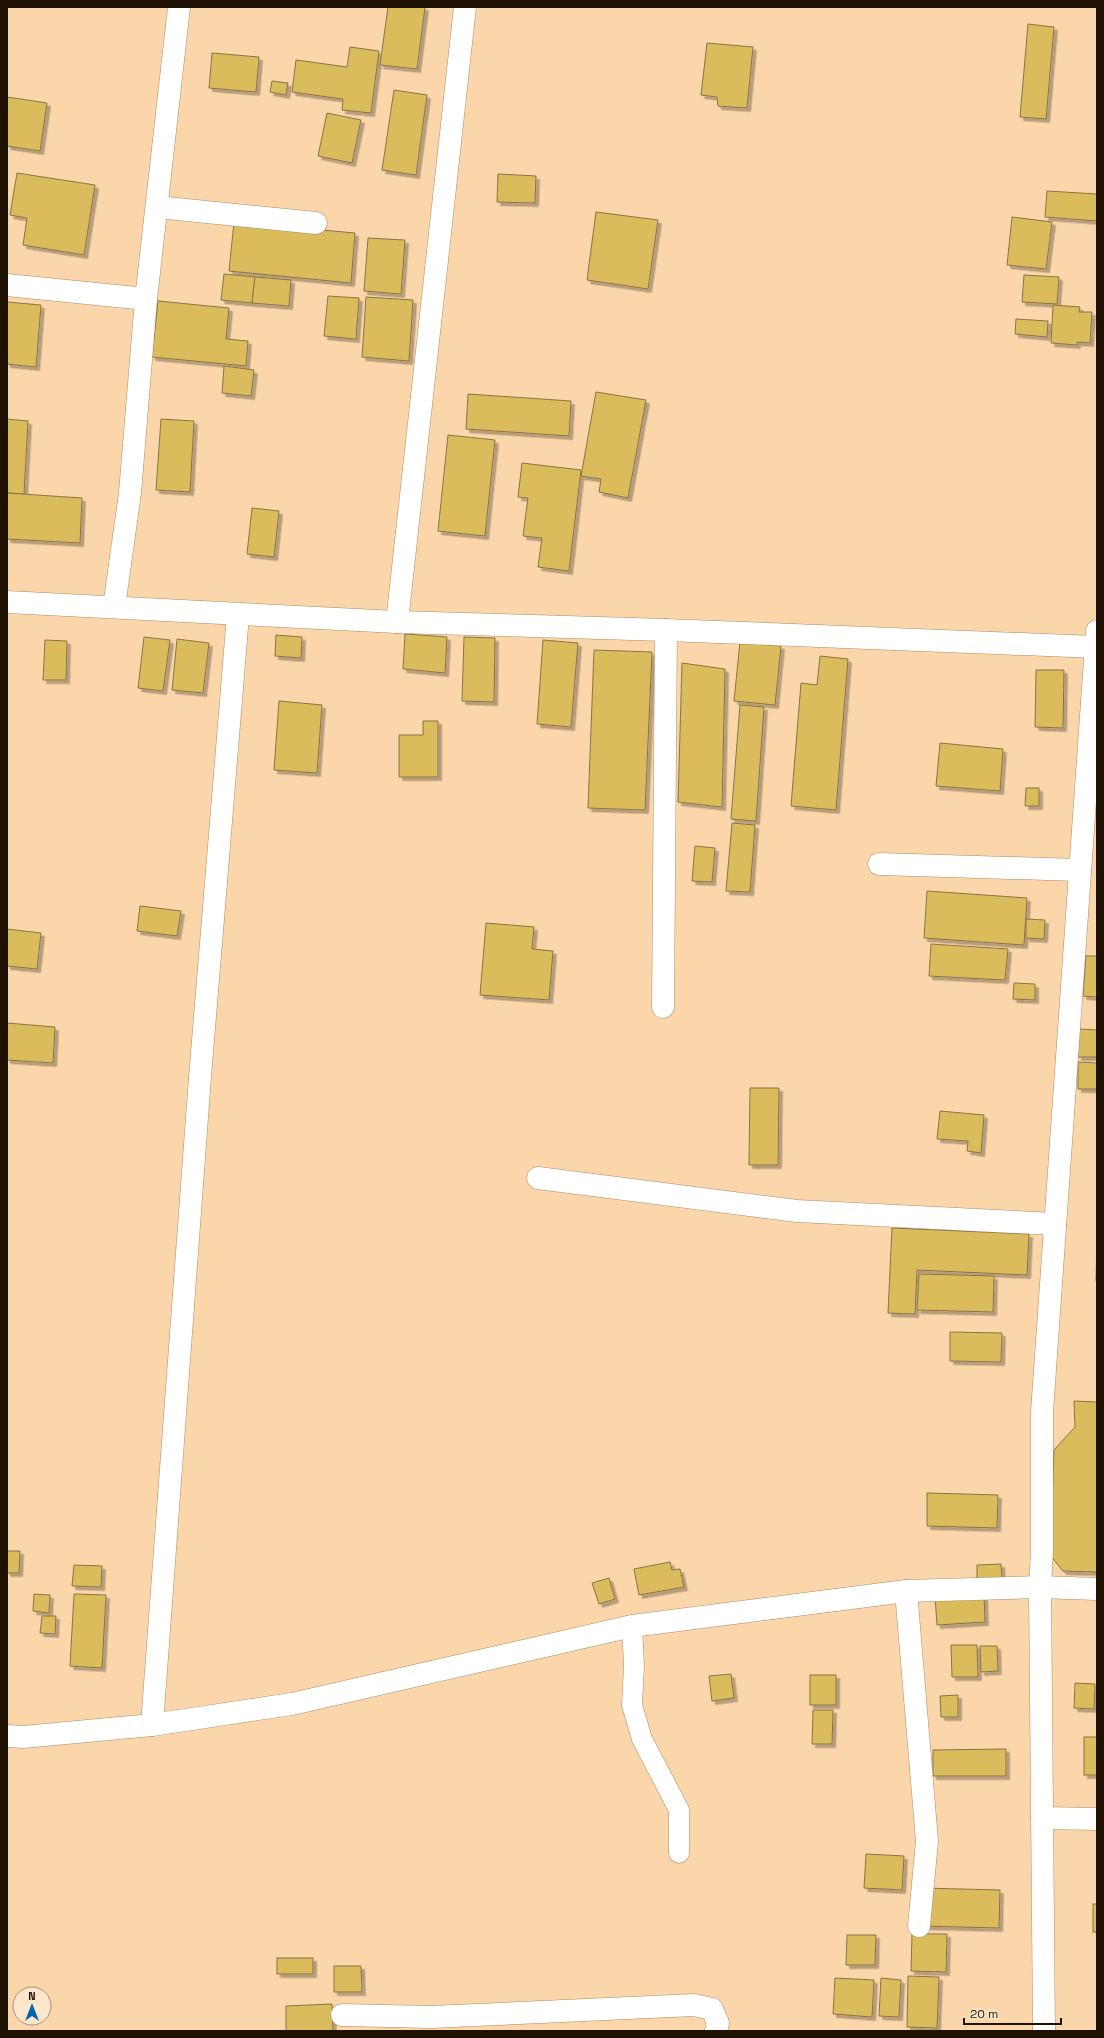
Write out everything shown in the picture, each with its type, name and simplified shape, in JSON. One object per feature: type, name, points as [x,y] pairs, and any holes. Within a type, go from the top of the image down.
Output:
[{"type":"street","points":[[114,607],[130,493],[146,299],[179,7]]},
{"type":"street","points":[[397,622],[465,7]]},
{"type":"street","points":[[157,207],[316,223]]},
{"type":"street","points":[[7,284],[146,299]]},
{"type":"street","points":[[7,602],[397,622],[1096,642],[1042,1412],[1042,1550],[1040,1587],[1044,2031]]},
{"type":"street","points":[[152,1725],[201,1062],[238,615]]},
{"type":"street","points":[[663,1007],[666,630]]},
{"type":"street","points":[[879,864],[1080,870]]},
{"type":"street","points":[[538,1178],[797,1211],[1055,1224]]},
{"type":"street","points":[[7,1736],[23,1737],[152,1725],[292,1704],[632,1626],[906,1590],[1040,1587],[1097,1589]]},
{"type":"street","points":[[906,1590],[927,1842],[919,1926]]},
{"type":"street","points":[[1042,1818],[1097,1819]]},
{"type":"street","points":[[342,2015],[430,2017],[694,2005],[712,2009],[718,2023],[716,2031]]},
{"type":"lane","points":[[632,1626],[634,1666],[632,1705],[642,1738],[679,1810],[679,1853]]},
{"type":"building","points":[[388,7],[425,7],[417,69],[380,65]]},
{"type":"building","points":[[1028,24],[1054,27],[1046,119],[1020,117]]},
{"type":"building","points":[[707,43],[753,47],[747,108],[718,106],[717,97],[701,95]]},
{"type":"building","points":[[350,47],[379,51],[371,113],[342,110],[343,99],[292,92],[296,60],[347,67]]},
{"type":"building","points":[[212,53],[259,57],[256,92],[209,88]]},
{"type":"building","points":[[272,81],[288,83],[286,95],[270,92]]},
{"type":"building","points":[[394,90],[427,95],[416,175],[382,170]]},
{"type":"building","points":[[7,97],[47,103],[40,151],[7,146]]},
{"type":"building","points":[[327,113],[361,120],[352,163],[318,156]]},
{"type":"building","points":[[17,173],[95,185],[84,255],[23,245],[27,218],[10,215]]},
{"type":"building","points":[[498,174],[536,176],[535,203],[497,202]]},
{"type":"building","points":[[1047,191],[1097,194],[1097,221],[1045,217]]},
{"type":"building","points":[[596,212],[658,220],[648,289],[587,280]]},
{"type":"building","points":[[1012,217],[1052,222],[1046,269],[1007,265]]},
{"type":"building","points":[[234,222],[355,233],[351,283],[229,271]]},
{"type":"building","points":[[368,238],[405,240],[401,294],[364,291]]},
{"type":"building","points":[[224,274],[255,277],[252,303],[221,300]]},
{"type":"building","points":[[1024,275],[1059,277],[1057,304],[1022,302]]},
{"type":"building","points":[[255,277],[291,280],[289,306],[252,303]]},
{"type":"building","points":[[328,296],[359,298],[356,339],[324,336]]},
{"type":"building","points":[[366,297],[413,300],[409,361],[362,357]]},
{"type":"building","points":[[158,301],[229,308],[226,339],[248,341],[246,366],[152,357]]},
{"type":"building","points":[[7,302],[41,305],[36,367],[7,364]]},
{"type":"building","points":[[1053,305],[1080,307],[1079,312],[1092,312],[1090,343],[1077,342],[1077,345],[1051,343]]},
{"type":"building","points":[[1016,319],[1048,321],[1047,337],[1015,334]]},
{"type":"building","points":[[224,366],[254,370],[251,396],[222,393]]},
{"type":"building","points":[[596,392],[646,400],[628,498],[599,492],[601,479],[581,476]]},
{"type":"building","points":[[468,394],[571,401],[569,436],[466,429]]},
{"type":"building","points":[[7,419],[28,421],[24,494],[7,493]]},
{"type":"building","points":[[161,419],[194,421],[190,492],[156,490]]},
{"type":"building","points":[[448,435],[495,440],[485,536],[438,531]]},
{"type":"building","points":[[522,463],[581,470],[569,571],[538,567],[542,538],[523,536],[528,498],[518,497]]},
{"type":"building","points":[[7,493],[82,498],[80,543],[7,539]]},
{"type":"building","points":[[252,508],[279,511],[274,557],[247,554]]},
{"type":"building","points":[[405,634],[447,637],[445,673],[403,669]]},
{"type":"building","points":[[276,635],[302,637],[301,658],[275,656]]},
{"type":"building","points":[[144,637],[170,640],[163,691],[138,688]]},
{"type":"building","points":[[464,637],[495,638],[494,702],[462,701]]},
{"type":"building","points":[[177,639],[209,643],[203,693],[172,690]]},
{"type":"building","points":[[45,640],[67,641],[66,680],[43,680]]},
{"type":"building","points":[[543,640],[578,643],[571,727],[537,724]]},
{"type":"building","points":[[740,642],[781,646],[775,705],[734,701]]},
{"type":"building","points":[[594,650],[652,652],[645,810],[588,808]]},
{"type":"building","points":[[820,656],[848,659],[836,810],[791,806],[801,683],[817,685]]},
{"type":"building","points":[[682,663],[725,669],[722,807],[678,802]]},
{"type":"building","points":[[1036,670],[1064,670],[1063,728],[1035,727]]},
{"type":"building","points":[[279,701],[322,705],[317,773],[274,770]]},
{"type":"building","points":[[740,705],[764,707],[756,821],[731,819]]},
{"type":"building","points":[[423,721],[438,721],[438,777],[399,777],[399,735],[423,735]]},
{"type":"building","points":[[940,743],[1003,749],[1000,791],[936,786]]},
{"type":"building","points":[[1026,788],[1039,788],[1039,806],[1025,806]]},
{"type":"building","points":[[732,823],[755,825],[750,892],[726,891]]},
{"type":"building","points":[[695,846],[715,848],[712,882],[692,881]]},
{"type":"building","points":[[927,891],[1027,898],[1024,945],[924,938]]},
{"type":"building","points":[[140,906],[181,911],[177,936],[137,931]]},
{"type":"building","points":[[1026,919],[1045,920],[1044,939],[1026,938]]},
{"type":"building","points":[[486,923],[534,927],[532,949],[553,951],[549,1000],[480,995]]},
{"type":"building","points":[[7,929],[41,933],[37,969],[7,966]]},
{"type":"building","points":[[931,944],[1008,949],[1005,980],[929,976]]},
{"type":"building","points":[[1086,956],[1097,956],[1097,997],[1083,996]]},
{"type":"building","points":[[1014,983],[1035,984],[1035,1000],[1013,999]]},
{"type":"building","points":[[7,1023],[55,1027],[53,1063],[7,1060]]},
{"type":"building","points":[[1079,1029],[1097,1030],[1097,1057],[1078,1057]]},
{"type":"building","points":[[1078,1062],[1097,1063],[1097,1089],[1078,1089]]},
{"type":"building","points":[[750,1088],[779,1088],[778,1165],[749,1165]]},
{"type":"building","points":[[940,1111],[984,1115],[981,1153],[967,1151],[968,1141],[937,1139]]},
{"type":"building","points":[[892,1228],[1029,1234],[1027,1275],[917,1270],[915,1314],[888,1313]]},
{"type":"building","points":[[1097,1239],[1097,1281],[1096,1281]]},
{"type":"building","points":[[919,1274],[994,1276],[993,1312],[917,1310]]},
{"type":"building","points":[[950,1332],[1002,1333],[1001,1362],[950,1361]]},
{"type":"building","points":[[1074,1401],[1097,1402],[1097,1572],[1063,1571],[1050,1555],[1054,1450],[1075,1427]]},
{"type":"building","points":[[927,1493],[998,1495],[997,1528],[927,1526]]},
{"type":"building","points":[[7,1551],[20,1551],[19,1573],[7,1573]]},
{"type":"building","points":[[670,1562],[672,1570],[680,1569],[684,1587],[639,1595],[634,1569]]},
{"type":"building","points":[[1001,1564],[1002,1580],[977,1581],[977,1565]]},
{"type":"building","points":[[74,1565],[102,1566],[101,1587],[72,1586]]},
{"type":"building","points":[[609,1578],[615,1599],[599,1604],[592,1583]]},
{"type":"building","points":[[34,1594],[50,1595],[49,1613],[33,1611]]},
{"type":"building","points":[[74,1594],[106,1595],[102,1668],[70,1666]]},
{"type":"building","points":[[984,1595],[985,1622],[937,1625],[935,1597]]},
{"type":"building","points":[[42,1616],[56,1616],[55,1634],[40,1633]]},
{"type":"building","points":[[951,1645],[977,1645],[978,1677],[952,1677]]},
{"type":"building","points":[[980,1646],[997,1646],[998,1671],[981,1672]]},
{"type":"building","points":[[731,1674],[734,1698],[712,1701],[709,1676]]},
{"type":"building","points":[[810,1675],[836,1675],[836,1705],[810,1705]]},
{"type":"building","points":[[1075,1683],[1095,1684],[1094,1709],[1074,1708]]},
{"type":"building","points":[[958,1695],[958,1717],[941,1717],[940,1696]]},
{"type":"building","points":[[813,1710],[833,1710],[832,1744],[812,1744]]},
{"type":"building","points":[[1084,1737],[1097,1737],[1097,1775],[1084,1775]]},
{"type":"building","points":[[1006,1749],[1006,1776],[933,1776],[933,1750]]},
{"type":"building","points":[[866,1854],[904,1856],[902,1890],[864,1888]]},
{"type":"building","points":[[923,1888],[1000,1890],[999,1928],[922,1926]]},
{"type":"building","points":[[1093,1904],[1097,1904],[1097,1932],[1093,1932]]},
{"type":"building","points":[[912,1934],[947,1934],[946,1972],[911,1971]]},
{"type":"building","points":[[847,1935],[876,1935],[875,1965],[846,1965]]},
{"type":"building","points":[[277,1958],[313,1958],[313,1974],[277,1974]]},
{"type":"building","points":[[334,1966],[361,1966],[362,1992],[334,1992]]},
{"type":"building","points":[[908,1976],[939,1977],[937,2028],[907,2027]]},
{"type":"building","points":[[835,1978],[874,1980],[872,2017],[833,2014]]},
{"type":"building","points":[[881,1978],[901,1980],[899,2017],[879,2016]]},
{"type":"building","points":[[332,2004],[333,2031],[286,2031],[286,2006]]}]
